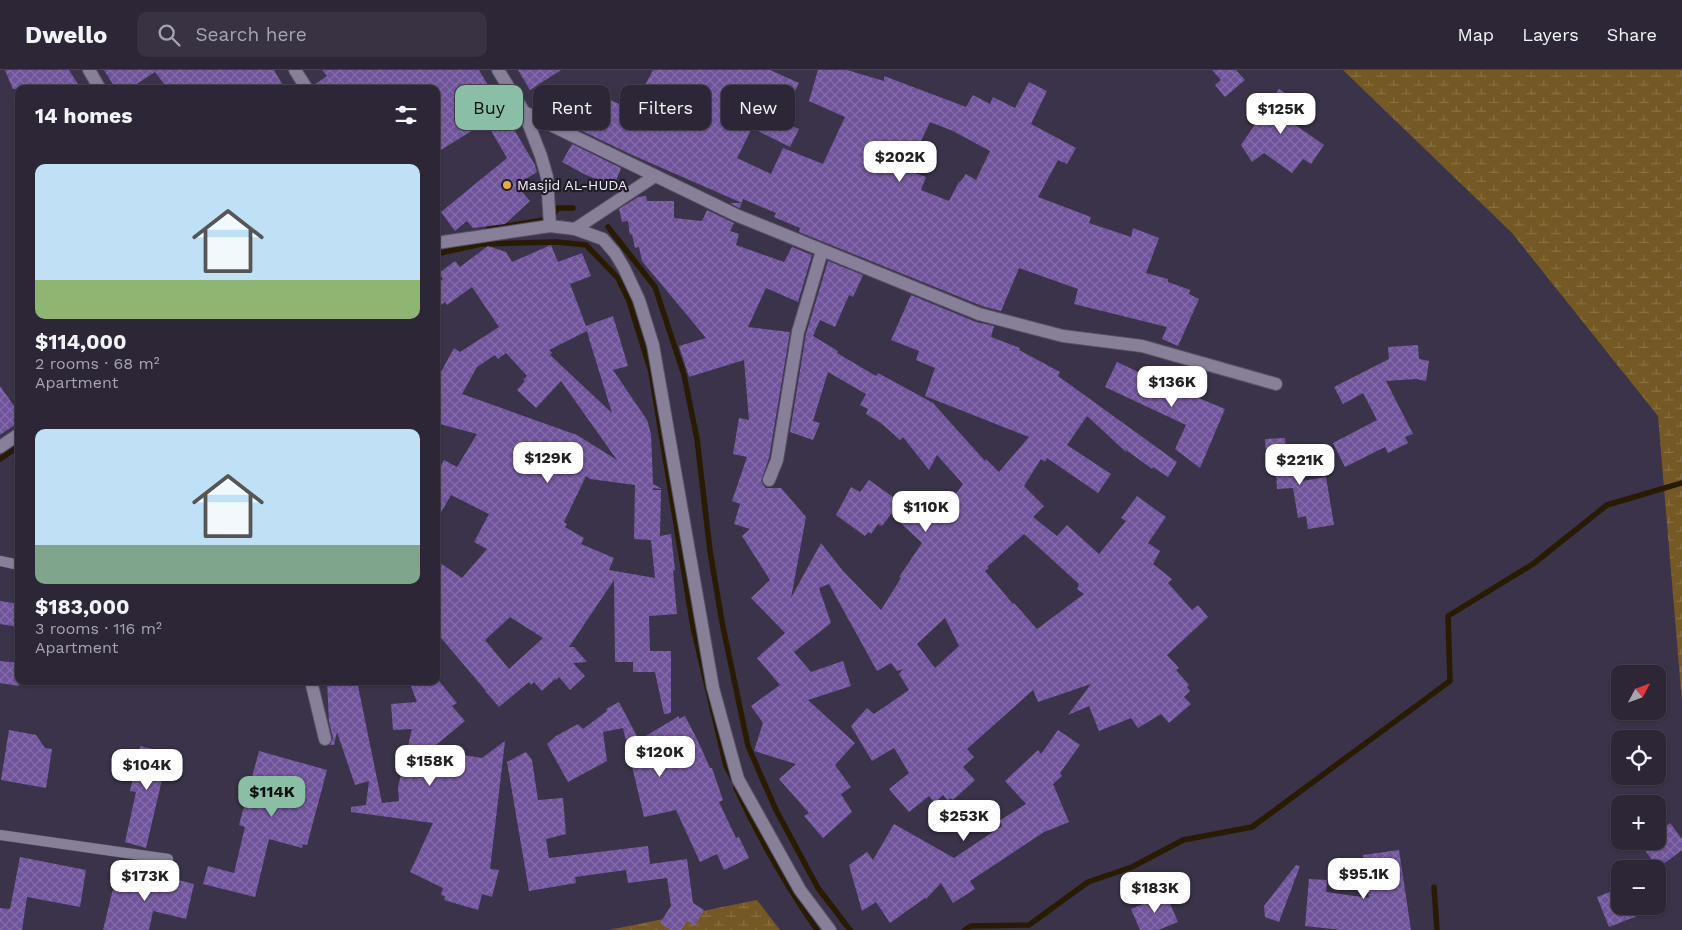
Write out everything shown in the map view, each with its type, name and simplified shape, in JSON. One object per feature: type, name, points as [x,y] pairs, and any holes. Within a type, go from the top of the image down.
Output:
[{"type":"street","points":[[89,70],[98,85]]},
{"type":"street","points":[[295,70],[304,85]]},
{"type":"street","points":[[498,70],[524,112],[541,156],[547,177],[550,226]]},
{"type":"street","points":[[524,112],[736,215],[978,314],[1063,336],[1142,346],[1276,384]]},
{"type":"street","points":[[574,229],[655,176]]},
{"type":"street","points":[[440,242],[550,226],[574,229],[603,239],[615,253],[624,268],[639,300],[652,345],[713,688],[738,779],[800,890],[830,930]]},
{"type":"street","points":[[769,480],[777,460],[798,332],[822,251]]},
{"type":"street","points":[[0,447],[15,437]]},
{"type":"street","points":[[312,685],[325,739]]},
{"type":"lane","points":[[0,562],[15,564]]},
{"type":"lane","points":[[0,835],[168,859]]},
{"type":"green space","points":[[1343,70],[1682,70],[1682,702],[1658,416],[1512,233]]},
{"type":"green space","points":[[757,900],[780,930],[609,930]]},
{"type":"building","points":[[5,70],[69,70],[78,85],[15,85],[15,89],[13,89]]},
{"type":"building","points":[[104,70],[274,70],[283,85],[165,85],[155,72],[135,85],[113,85]]},
{"type":"building","points":[[322,70],[479,70],[488,85],[455,85],[455,130],[473,130],[440,151],[440,85],[314,85],[327,76]]},
{"type":"building","points":[[518,70],[561,70],[538,85],[533,85],[533,88],[530,90]]},
{"type":"building","points":[[653,70],[770,70],[799,83],[795,91],[795,85],[721,85],[721,130],[751,130],[737,158],[771,174],[783,148],[823,164],[845,117],[809,101],[818,70],[847,70],[884,81],[884,76],[966,107],[973,95],[990,104],[993,97],[1015,108],[1029,82],[1047,91],[1031,124],[1076,148],[1067,164],[1058,160],[1038,197],[1091,217],[1089,223],[1131,237],[1133,228],[1159,238],[1146,273],[1168,279],[1168,282],[1190,290],[1189,294],[1199,299],[1178,346],[1162,339],[1167,327],[1074,304],[1078,289],[1019,268],[1001,311],[982,306],[799,232],[800,228],[774,217],[776,213],[743,199],[742,203],[580,130],[610,130],[610,100],[620,104],[620,130],[711,130],[711,85],[645,85]],"holes":[[[930,122],[953,131],[990,151],[976,180],[966,174],[959,182],[949,201],[921,190],[926,177],[907,170]]]},
{"type":"building","points":[[1212,70],[1236,70],[1245,80],[1225,97],[1215,85],[1221,80]]},
{"type":"building","points":[[1279,89],[1302,105],[1291,122],[1324,145],[1311,164],[1303,159],[1292,173],[1264,153],[1252,162],[1241,145]]},
{"type":"building","points":[[795,127],[799,129],[790,147],[756,130],[795,130]]},
{"type":"building","points":[[491,130],[514,130],[535,165],[537,172],[516,185],[530,201],[505,224],[473,228],[467,221],[455,231],[441,212],[507,158]]},
{"type":"building","points":[[572,144],[621,168],[614,186],[586,175],[562,162]]},
{"type":"building","points":[[646,196],[647,201],[674,201],[674,218],[702,221],[707,210],[734,223],[730,231],[739,234],[736,245],[784,262],[792,247],[812,255],[798,302],[766,288],[748,327],[790,332],[769,458],[761,481],[766,488],[781,488],[806,517],[791,598],[821,543],[843,571],[881,610],[901,578],[899,577],[922,543],[891,514],[882,526],[878,524],[871,534],[868,532],[865,536],[836,515],[851,487],[860,492],[869,480],[900,502],[908,493],[937,520],[963,484],[937,455],[929,470],[903,437],[900,440],[881,423],[866,414],[868,409],[860,405],[866,394],[828,372],[813,421],[820,423],[813,440],[790,432],[806,334],[828,261],[863,275],[853,297],[849,295],[835,327],[820,320],[813,336],[876,376],[878,373],[933,403],[985,461],[986,459],[999,472],[1029,437],[925,396],[935,368],[916,360],[919,351],[891,340],[911,295],[976,322],[994,326],[991,337],[1020,348],[1019,350],[1060,372],[1058,376],[1177,462],[1168,477],[1153,467],[1152,469],[1126,450],[1126,452],[1087,416],[1067,445],[1111,474],[1098,493],[1047,458],[1045,462],[1041,459],[1024,486],[1044,506],[1033,517],[1057,536],[1067,525],[1099,554],[1126,521],[1121,518],[1137,496],[1166,517],[1148,543],[1160,551],[1153,564],[1172,579],[1168,583],[1192,610],[1198,605],[1208,617],[1167,655],[1179,668],[1176,670],[1189,685],[1187,687],[1190,691],[1184,697],[1191,704],[1169,723],[1161,714],[1138,728],[1131,718],[1099,731],[1089,706],[1068,715],[1091,684],[1038,702],[1033,690],[967,749],[974,757],[963,767],[975,780],[953,800],[950,798],[948,801],[943,795],[935,803],[929,796],[909,812],[889,789],[909,773],[894,748],[872,761],[851,726],[867,708],[874,714],[909,690],[899,674],[903,669],[897,671],[891,663],[877,671],[829,584],[819,588],[831,623],[794,652],[811,672],[843,661],[851,686],[808,700],[855,743],[835,765],[851,787],[841,794],[852,812],[823,838],[804,816],[809,813],[779,779],[796,764],[754,751],[763,723],[751,706],[780,685],[757,658],[785,633],[751,598],[770,580],[742,536],[750,529],[734,524],[740,504],[732,501],[747,457],[733,454],[739,418],[749,420],[744,360],[689,377],[679,346],[706,338],[642,261],[639,247],[635,248],[632,234],[630,235],[628,221],[622,222],[619,209],[638,197]],"holes":[[[1024,534],[1079,584],[1077,589],[1084,594],[1037,629],[985,571],[989,568],[987,567]],[[945,618],[959,646],[935,668],[917,644]]]},
{"type":"building","points":[[730,203],[742,203],[739,208]]},
{"type":"building","points":[[551,245],[558,262],[582,253],[591,276],[570,284],[586,326],[613,316],[628,366],[613,370],[647,420],[651,434],[653,484],[662,489],[653,488],[653,490],[661,490],[660,536],[671,534],[677,614],[649,616],[650,651],[671,651],[671,713],[664,714],[655,672],[633,672],[633,662],[615,662],[614,580],[569,647],[574,647],[587,662],[573,663],[585,676],[570,690],[559,677],[542,691],[534,682],[531,685],[529,682],[499,707],[486,692],[484,693],[486,691],[440,637],[440,563],[462,578],[487,549],[474,542],[489,514],[451,495],[440,514],[440,467],[444,460],[457,467],[477,434],[440,424],[440,374],[454,348],[460,352],[499,327],[472,287],[447,305],[445,302],[440,306],[440,281],[443,279],[440,272],[455,261],[460,267],[488,246],[506,252],[512,262]],"holes":[[[587,331],[612,413],[550,355],[552,353],[549,350]],[[506,353],[527,376],[517,390],[536,408],[561,381],[617,460],[577,435],[462,394],[477,367],[495,355],[498,359]],[[586,476],[590,479],[635,485],[634,539],[651,540],[655,578],[609,570],[614,558],[581,544],[584,538],[565,527],[567,524],[564,522]],[[510,617],[543,638],[509,669],[485,640]]]},
{"type":"building","points":[[1418,345],[1419,359],[1429,361],[1426,381],[1416,379],[1386,381],[1413,434],[1405,437],[1408,443],[1388,453],[1385,447],[1345,467],[1333,443],[1377,420],[1363,393],[1343,404],[1334,387],[1389,359],[1388,347]]},
{"type":"building","points":[[1117,362],[1162,383],[1165,377],[1191,390],[1189,394],[1225,409],[1200,468],[1175,449],[1186,425],[1105,387]]},
{"type":"building","points":[[0,386],[15,407],[15,425],[0,435]]},
{"type":"building","points":[[1285,438],[1287,458],[1294,457],[1296,482],[1326,477],[1334,525],[1308,529],[1306,516],[1298,518],[1293,488],[1277,489],[1276,471],[1267,471],[1265,439]]},
{"type":"building","points":[[0,601],[15,603],[15,626],[0,624]]},
{"type":"building","points":[[0,661],[15,663],[15,685],[19,686],[0,683]]},
{"type":"building","points":[[440,682],[457,703],[452,706],[465,721],[430,750],[482,758],[505,741],[490,869],[499,870],[492,897],[482,894],[478,910],[444,900],[445,896],[441,895],[443,888],[410,872],[433,823],[351,812],[351,807],[366,805],[369,781],[355,785],[337,732],[334,745],[330,745],[333,738],[329,722],[327,685],[358,685],[382,803],[399,801],[398,787],[412,729],[393,730],[391,704],[417,702],[411,685],[440,685]]},
{"type":"building","points":[[619,702],[639,740],[679,716],[679,719],[685,716],[710,768],[712,768],[723,800],[719,802],[736,838],[739,837],[749,858],[724,870],[717,854],[700,862],[676,810],[644,817],[623,728],[603,732],[607,761],[568,782],[547,744],[556,736],[578,724],[583,729],[607,711],[606,709]]},
{"type":"building","points":[[9,730],[36,735],[45,748],[52,749],[46,788],[1,780]]},
{"type":"building","points":[[1058,730],[1080,745],[1060,773],[1062,776],[1053,784],[1069,822],[1044,832],[970,881],[975,889],[953,903],[941,883],[926,899],[890,923],[876,902],[862,911],[849,865],[867,852],[873,860],[894,824],[954,858],[1002,826],[999,821],[1026,804],[1005,781],[1038,750],[1041,754]]},
{"type":"building","points":[[140,746],[179,755],[175,773],[164,771],[146,848],[125,842],[136,792],[130,791]]},
{"type":"building","points":[[259,751],[327,770],[307,845],[303,844],[302,848],[269,839],[255,897],[203,884],[208,866],[234,873],[245,827],[239,825]]},
{"type":"building","points":[[526,752],[532,760],[538,800],[563,798],[566,834],[546,839],[549,858],[648,846],[650,864],[687,859],[693,903],[704,910],[695,925],[687,921],[681,930],[671,930],[660,923],[671,906],[667,878],[628,883],[626,870],[575,877],[576,883],[529,891],[507,762]]},
{"type":"building","points":[[1670,823],[1682,839],[1682,850],[1666,862],[1666,860],[1652,860],[1645,850],[1666,850],[1666,826]]},
{"type":"building","points":[[1399,850],[1411,930],[1342,930],[1305,926],[1309,879],[1327,880],[1326,892],[1369,898],[1363,855]]},
{"type":"building","points":[[20,857],[86,870],[80,907],[27,897],[22,930],[0,930],[0,908],[10,909]]},
{"type":"building","points":[[1296,865],[1300,866],[1279,922],[1265,917],[1264,906]]},
{"type":"building","points":[[117,872],[165,884],[166,877],[194,884],[186,919],[153,911],[149,930],[103,930]]},
{"type":"building","points":[[1611,892],[1611,915],[1640,915],[1609,927],[1597,897]]},
{"type":"building","points":[[1166,894],[1178,922],[1158,930],[1140,930],[1131,909]]},
{"type":"waterway","points":[[488,229],[549,219],[558,208],[573,208]]},
{"type":"waterway","points":[[608,227],[655,287],[684,375],[697,439],[710,551],[722,622],[748,746],[776,810],[818,888],[850,930]]},
{"type":"waterway","points":[[440,253],[481,244],[557,242],[586,245],[618,278],[629,301],[651,372],[693,627],[726,766],[733,779]]},
{"type":"waterway","points":[[0,459],[15,449]]},
{"type":"waterway","points":[[965,930],[971,926],[1029,925],[1088,882],[1132,867],[1183,840],[1252,827],[1450,681],[1448,616],[1533,564],[1607,505],[1682,483]]},
{"type":"waterway","points":[[736,788],[774,861],[794,896],[817,930]]},
{"type":"waterway","points":[[1434,887],[1437,930]]},
{"type":"place","name":"Masjid AL-HUDA","points":[[507,185]]}]
